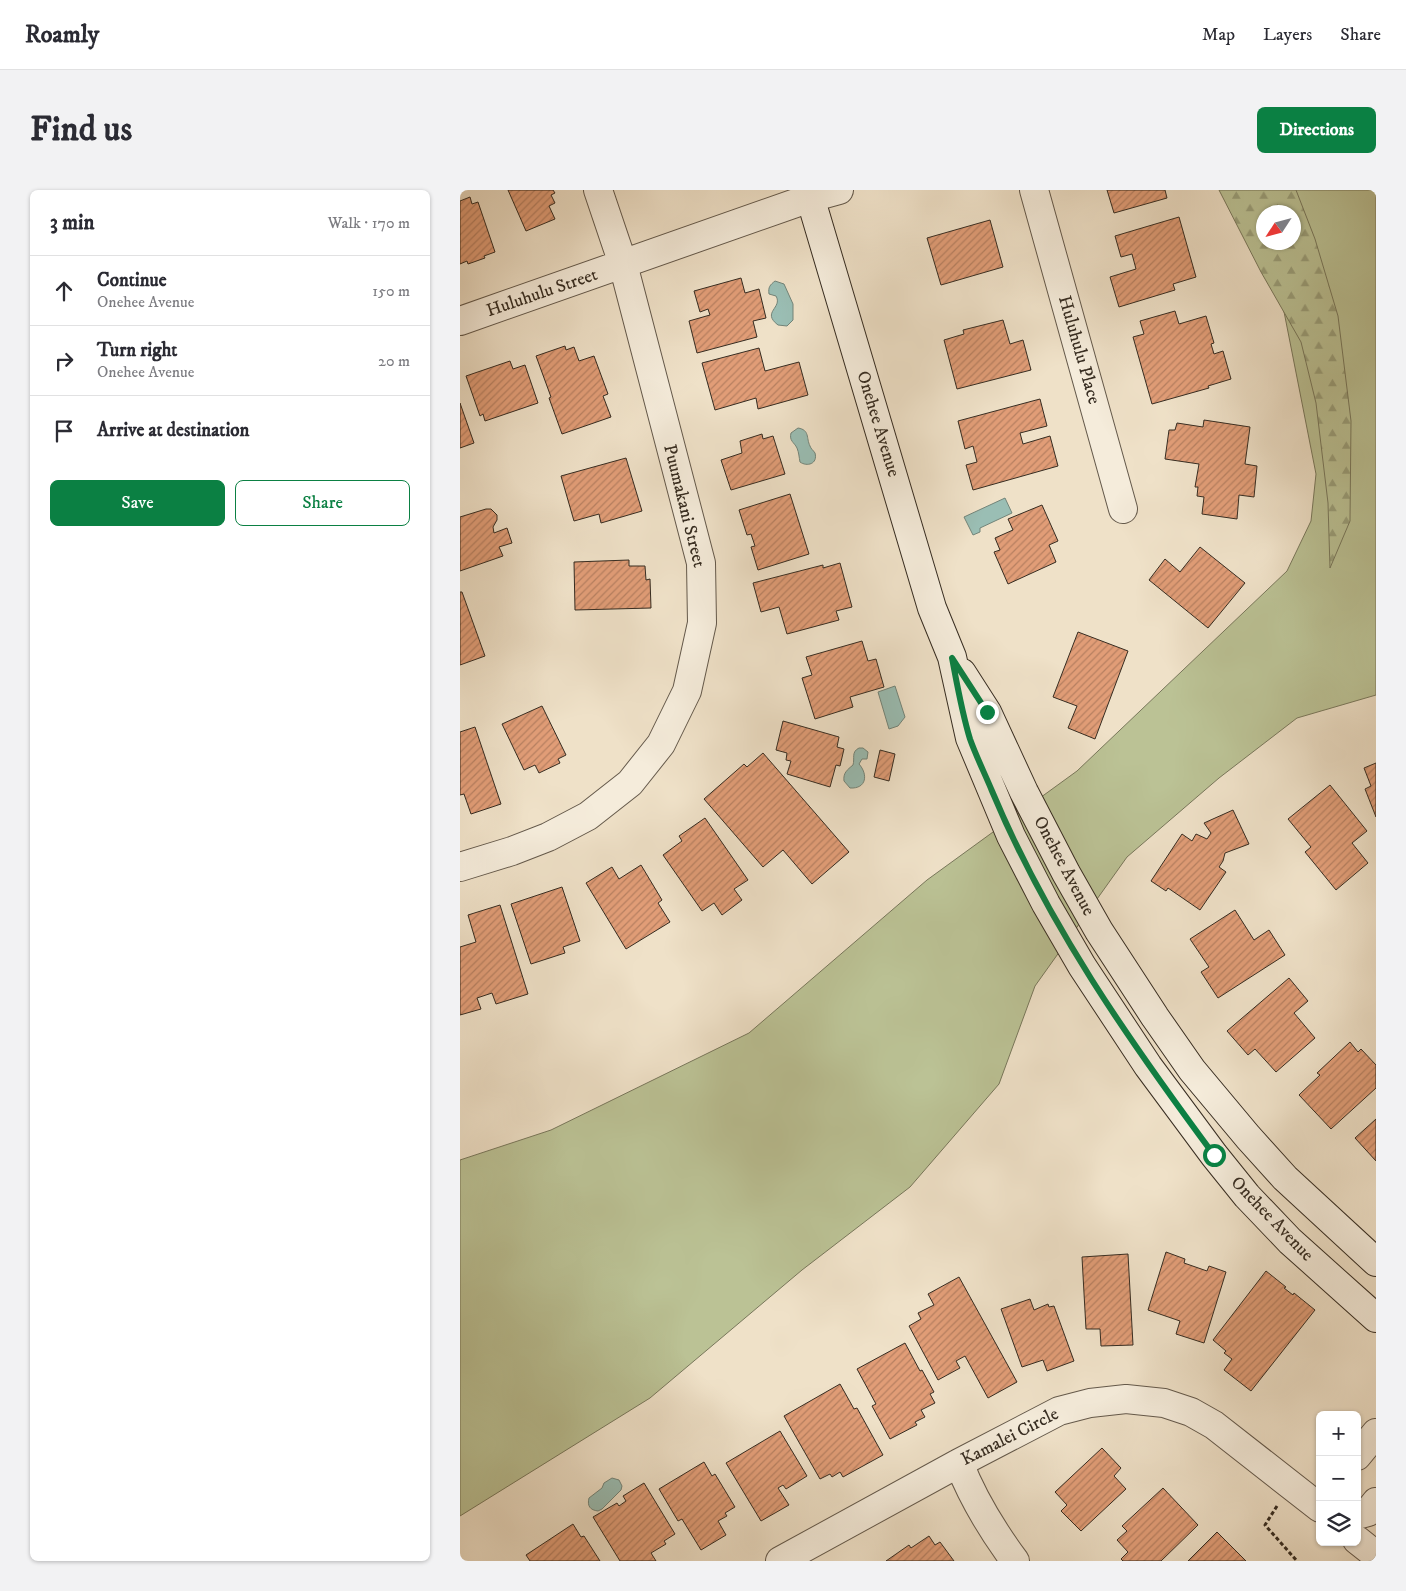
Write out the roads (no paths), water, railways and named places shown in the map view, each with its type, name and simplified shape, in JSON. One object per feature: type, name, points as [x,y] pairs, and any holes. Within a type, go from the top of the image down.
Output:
[{"type":"street","name":"Puumakani Street","points":[[460,867],[512,851],[548,837],[588,816],[630,783],[661,744],[688,691],[702,623],[701,563],[623,264],[598,190]]},
{"type":"street","name":"Huluhulu Street","points":[[460,321],[623,264],[809,194],[839,190]]},
{"type":"street","name":"Huluhulu Place","points":[[1034,190],[1123,509]]},
{"type":"street","name":"Onehee Avenue","points":[[809,194],[932,608],[952,658],[970,738],[1011,836],[1046,904],[1082,966],[1148,1066],[1214,1155],[1246,1196],[1290,1241],[1376,1318]]},
{"type":"street","name":"Onehee Avenue","points":[[952,658],[987,712],[1024,792],[1080,898],[1155,1018],[1192,1070],[1285,1178],[1376,1262]]},
{"type":"street","name":"Kamalei Circle","points":[[780,1561],[1058,1411],[1090,1403],[1126,1398],[1164,1403],[1191,1412],[1214,1425],[1316,1505]]},
{"type":"street","points":[[1361,1451],[1376,1433]]},
{"type":"street","points":[[959,1463],[970,1491],[996,1536],[1015,1561]]},
{"type":"street","points":[[1361,1514],[1368,1512],[1376,1502]]},
{"type":"street","points":[[1361,1543],[1376,1555]]},
{"type":"water","points":[[775,281],[784,284],[793,304],[793,320],[787,326],[778,325],[773,321],[772,313],[777,300],[776,296],[769,294],[769,290]]},
{"type":"water","points":[[798,428],[806,432],[810,447],[815,453],[815,460],[809,464],[800,462],[797,448],[791,440],[791,433]]},
{"type":"water","points":[[1005,498],[1012,513],[980,528],[980,532],[973,535],[964,517]]},
{"type":"water","points":[[895,686],[905,717],[898,726],[889,729],[878,692]]},
{"type":"water","points":[[859,748],[863,748],[868,752],[867,759],[862,759],[859,764],[865,776],[860,786],[850,788],[844,781],[844,776],[853,765],[854,753]]},
{"type":"water","points":[[612,1478],[619,1480],[622,1486],[621,1490],[602,1509],[598,1511],[591,1509],[588,1503],[589,1498]]}]
